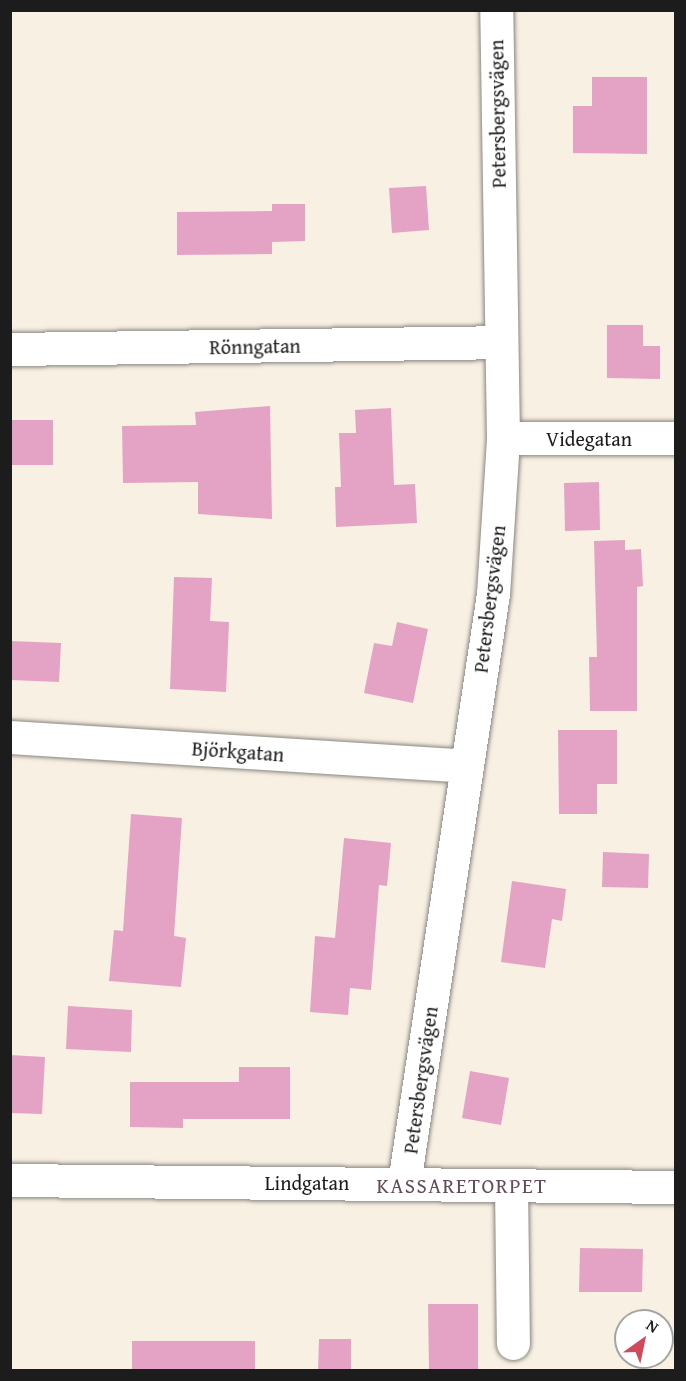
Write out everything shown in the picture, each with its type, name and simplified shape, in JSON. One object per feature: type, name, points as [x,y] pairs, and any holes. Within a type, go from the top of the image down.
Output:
[{"type":"street","name":"Petersbergsvägen","points":[[405,1183],[493,594],[503,438],[496,10]]},
{"type":"street","name":"Rönngatan","points":[[10,349],[500,342]]},
{"type":"street","name":"Videgatan","points":[[503,438],[675,438]]},
{"type":"street","name":"Björkgatan","points":[[10,737],[466,766]]},
{"type":"street","name":"Lindgatan","points":[[10,1180],[675,1187]]},
{"type":"street","points":[[511,1185],[513,1343]]},
{"type":"building","points":[[592,77],[647,77],[647,154],[573,153],[573,106],[592,106]]},
{"type":"building","points":[[426,186],[429,230],[392,233],[389,188]]},
{"type":"building","points":[[272,204],[305,204],[305,241],[272,242],[272,254],[177,255],[177,212],[272,211]]},
{"type":"building","points":[[607,325],[643,325],[643,346],[660,346],[660,379],[607,378]]},
{"type":"building","points":[[270,406],[272,519],[198,514],[198,482],[123,483],[122,426],[196,425],[195,412]]},
{"type":"building","points":[[391,408],[394,485],[415,484],[417,523],[336,527],[335,487],[341,487],[339,433],[356,433],[355,410]]},
{"type":"building","points":[[10,420],[53,420],[53,465],[10,465]]},
{"type":"building","points":[[599,482],[600,530],[565,531],[564,483]]},
{"type":"building","points":[[625,540],[625,550],[641,549],[643,586],[637,587],[637,711],[590,711],[589,657],[597,657],[594,541]]},
{"type":"building","points":[[174,577],[212,578],[210,621],[229,622],[226,692],[170,689]]},
{"type":"building","points":[[397,622],[428,629],[413,703],[364,693],[374,643],[392,646]]},
{"type":"building","points":[[10,641],[61,643],[59,682],[10,680]]},
{"type":"building","points":[[558,730],[617,730],[617,784],[597,784],[597,814],[559,814]]},
{"type":"building","points":[[131,814],[182,818],[174,936],[186,938],[181,987],[109,981],[114,930],[123,931]]},
{"type":"building","points":[[344,838],[391,843],[387,886],[379,885],[371,990],[350,988],[348,1015],[310,1012],[315,936],[335,938]]},
{"type":"building","points":[[603,852],[649,854],[648,888],[602,887]]},
{"type":"building","points":[[512,881],[566,889],[562,921],[552,919],[545,968],[501,962]]},
{"type":"building","points":[[68,1006],[132,1010],[131,1052],[66,1049]]},
{"type":"building","points":[[10,1055],[45,1057],[42,1114],[10,1113]]},
{"type":"building","points":[[239,1067],[290,1067],[290,1119],[183,1119],[183,1128],[130,1127],[130,1082],[239,1082]]},
{"type":"building","points":[[470,1071],[509,1078],[501,1125],[462,1118]]},
{"type":"building","points":[[580,1248],[643,1249],[642,1292],[579,1292]]},
{"type":"building","points":[[428,1304],[478,1304],[478,1371],[429,1371]]},
{"type":"building","points":[[319,1339],[351,1339],[351,1371],[318,1371]]},
{"type":"building","points":[[132,1341],[255,1341],[255,1371],[132,1371]]},
{"type":"district","name":"KASSARETORPET","points":[[462,1186]]}]
